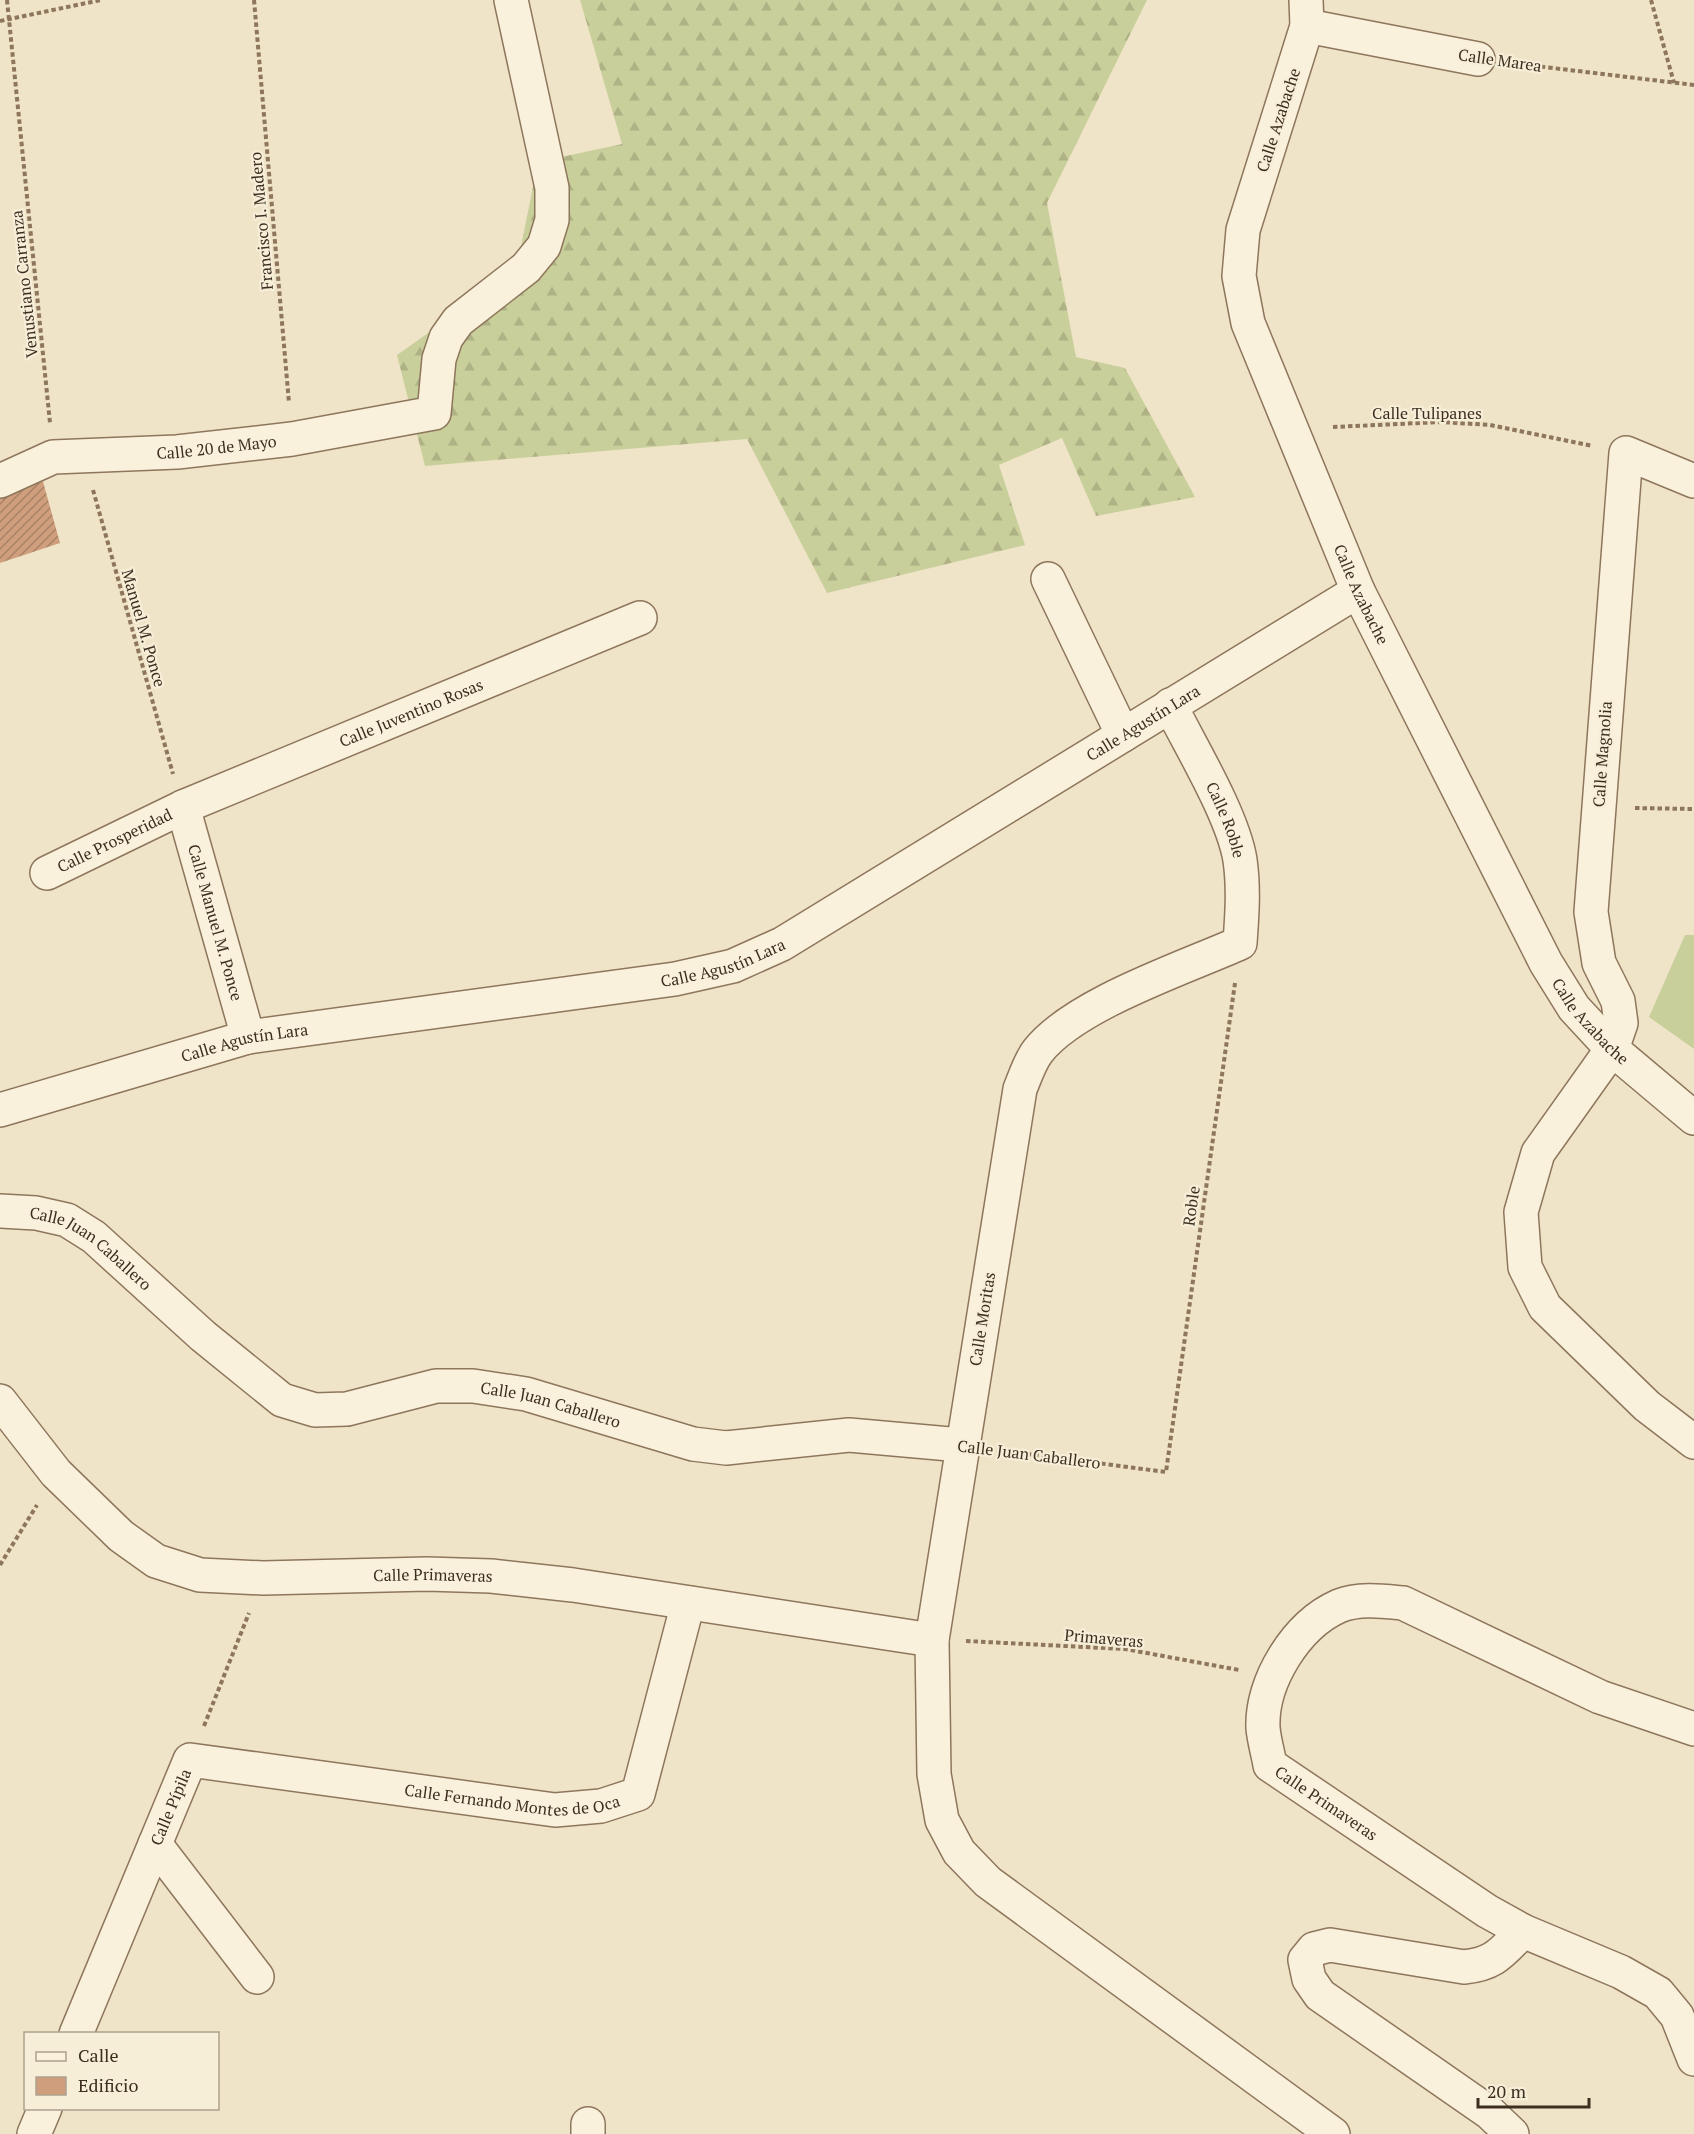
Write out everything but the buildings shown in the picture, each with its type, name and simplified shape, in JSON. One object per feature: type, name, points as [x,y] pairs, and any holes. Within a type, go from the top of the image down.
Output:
[{"type":"street","name":"Calle 20 de Mayo","points":[[0,481],[68,456],[177,452],[292,439],[434,412],[439,358],[446,338],[458,321],[526,268],[544,246],[552,220],[552,188],[511,0]]},
{"type":"street","name":"Calle Marea","points":[[1306,13],[1478,58]]},
{"type":"street","name":"Calle Azabache","points":[[1306,13],[1243,230],[1239,276],[1248,323],[1358,591],[1546,963],[1574,1008],[1612,1049],[1694,1118]]},
{"type":"street","points":[[1626,453],[1694,481]]},
{"type":"street","name":"Calle Magnolia","points":[[1626,453],[1591,912],[1599,963],[1618,1001],[1621,1023],[1612,1049],[1538,1153],[1521,1212],[1525,1267],[1545,1307],[1647,1407],[1694,1442]]},
{"type":"street","points":[[1048,579],[1123,735]]},
{"type":"street","name":"Calle Agustín Lara","points":[[0,1110],[248,1037],[675,979],[733,966],[782,944],[1358,591]]},
{"type":"street","name":"Calle Juventino Rosas","points":[[183,807],[640,618]]},
{"type":"street","name":"Calle Roble","points":[[1170,705],[1227,819],[1240,858],[1243,897],[1240,943]]},
{"type":"street","name":"Calle Prosperidad","points":[[47,873],[183,807]]},
{"type":"street","name":"Calle Manuel M. Ponce","points":[[183,807],[248,1037]]},
{"type":"street","name":"Calle Moritas","points":[[1240,943],[1097,1006],[1064,1028],[1037,1052],[1020,1089],[961,1445],[932,1640],[934,1774],[942,1820],[959,1852],[988,1882],[1333,2134]]},
{"type":"street","name":"Calle Juan Caballero","points":[[0,1210],[36,1213],[67,1220],[94,1237],[203,1336],[282,1400],[315,1410],[347,1408],[436,1386],[473,1386],[526,1394],[693,1444],[726,1448],[849,1435],[961,1445]]},
{"type":"street","name":"Calle Primaveras","points":[[0,1401],[56,1473],[121,1536],[156,1561],[200,1575],[263,1578],[427,1574],[491,1576],[573,1585],[932,1640]]},
{"type":"street","name":"Calle Primaveras","points":[[1694,1729],[1600,1697],[1403,1603],[1373,1600],[1339,1606],[1299,1635],[1272,1676],[1263,1728],[1270,1765],[1487,1911],[1523,1931],[1621,1972],[1658,1993],[1677,2016],[1694,2059]]},
{"type":"street","name":"Calle Fernando Montes de Oca","points":[[190,1760],[555,1810],[601,1806],[639,1794],[688,1603]]},
{"type":"street","name":"Calle Pípila","points":[[77,2032],[190,1760]]},
{"type":"street","points":[[154,1844],[257,1977]]},
{"type":"street","points":[[1512,2134],[1490,2113],[1320,1995],[1309,1979],[1305,1960],[1314,1948],[1330,1945],[1464,1967],[1483,1965],[1498,1957],[1523,1931]]},
{"type":"street","points":[[34,2134],[45,2110]]},
{"type":"path","name":"Venustiano Carranza","points":[[7,0],[68,456]]},
{"type":"path","points":[[0,21],[101,0]]},
{"type":"path","name":"Francisco I. Madero","points":[[254,0],[292,439]]},
{"type":"path","points":[[1651,0],[1674,83]]},
{"type":"path","name":"Calle Marea","points":[[1478,58],[1694,85]]},
{"type":"path","name":"Calle Tulipanes","points":[[1333,427],[1442,422],[1490,425],[1626,453]]},
{"type":"path","name":"Manuel M. Ponce","points":[[68,456],[183,807]]},
{"type":"path","points":[[1598,808],[1694,809]]},
{"type":"path","name":"Roble","points":[[1166,1472],[1240,943]]},
{"type":"path","name":"Calle Juan Caballero","points":[[961,1445],[1166,1472]]},
{"type":"path","points":[[0,1565],[56,1473]]},
{"type":"path","name":"Calle Pípila","points":[[190,1760],[263,1578]]},
{"type":"path","name":"Primaveras","points":[[932,1640],[1125,1649],[1272,1676]]},
{"type":"green space","points":[[580,0],[1147,0],[1047,203],[1076,357],[1125,368],[1195,497],[1096,516],[1062,438],[999,465],[1025,545],[827,593],[747,439],[425,466],[397,355],[516,271],[538,162],[622,144]]},
{"type":"green space","points":[[1685,935],[1694,935],[1694,1049],[1649,1017]]}]
